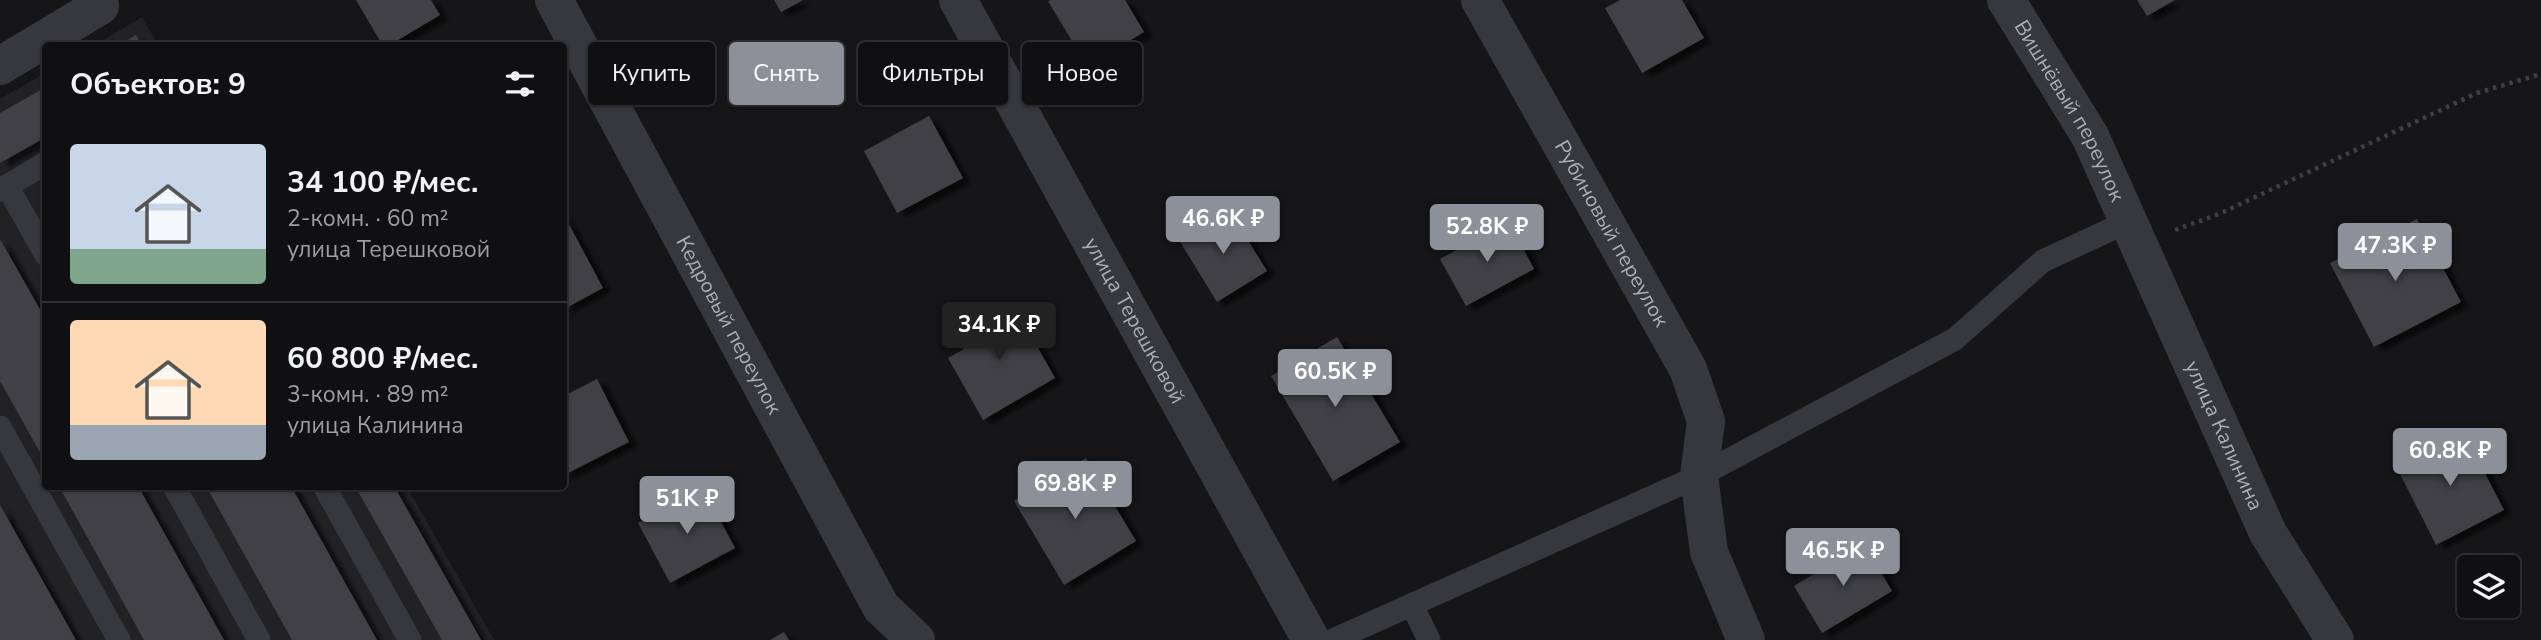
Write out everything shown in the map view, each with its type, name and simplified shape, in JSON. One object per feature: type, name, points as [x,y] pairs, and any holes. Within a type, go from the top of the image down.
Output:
[{"type":"street","name":"Кедровый переулок","points":[[554,0],[881,607],[916,640]]},
{"type":"street","name":"улица Терешковой","points":[[958,0],[1311,640]]},
{"type":"street","name":"Рубиновый переулок","points":[[1480,0],[1688,369],[1706,421],[1699,476],[1709,552],[1746,640]]},
{"type":"street","name":"Вишнёвый переулок","points":[[2006,0],[2090,136],[2132,233]]},
{"type":"street","points":[[0,66],[100,6]]},
{"type":"street","name":"улица Калинина","points":[[2132,233],[2268,533],[2335,640]]},
{"type":"lane","points":[[42,165],[4,188],[42,249]]},
{"type":"lane","points":[[1333,640],[1699,476],[1955,339],[2043,261],[2132,233]]},
{"type":"lane","points":[[0,427],[119,640]]},
{"type":"lane","points":[[176,490],[259,640]]},
{"type":"lane","points":[[326,490],[410,640]]},
{"type":"lane","points":[[1412,604],[1429,640]]},
{"type":"path","points":[[2132,233],[2219,214],[2477,93],[2541,74]]},
{"type":"shaded area","points":[[142,17],[156,42],[100,42]]},
{"type":"shaded area","points":[[42,75],[42,490],[409,490],[494,640],[0,640],[0,99]]},
{"type":"building","points":[[356,0],[431,0],[440,15],[395,42],[381,42]]},
{"type":"building","points":[[774,0],[803,0],[781,12]]},
{"type":"building","points":[[1125,0],[1144,32],[1127,42],[1073,42],[1048,1]]},
{"type":"building","points":[[1620,0],[1682,0],[1704,38],[1642,73],[1605,8]]},
{"type":"building","points":[[2137,0],[2175,0],[2147,16]]},
{"type":"building","points":[[136,35],[140,42],[124,42]]},
{"type":"building","points":[[42,89],[42,139],[0,163],[0,113]]},
{"type":"building","points":[[929,116],[963,178],[897,213],[864,151]]},
{"type":"building","points":[[1229,210],[1267,271],[1217,302],[1179,240]]},
{"type":"building","points":[[2417,219],[2461,302],[2374,347],[2330,263]]},
{"type":"building","points":[[567,221],[603,288],[567,307]]},
{"type":"building","points":[[1509,222],[1534,269],[1466,306],[1440,259]]},
{"type":"building","points":[[0,239],[42,313],[42,456],[0,381]]},
{"type":"building","points":[[1012,302],[1055,378],[983,420],[948,358],[964,349],[956,335]]},
{"type":"building","points":[[1337,337],[1400,442],[1333,481],[1271,376]]},
{"type":"building","points":[[597,379],[629,442],[567,473],[567,394]]},
{"type":"building","points":[[2463,431],[2504,510],[2436,545],[2396,466]]},
{"type":"building","points":[[1086,458],[1136,541],[1064,585],[1014,501]]},
{"type":"building","points":[[703,488],[735,548],[670,583],[638,523]]},
{"type":"building","points":[[61,490],[140,490],[224,640],[144,640]]},
{"type":"building","points":[[208,490],[293,490],[377,640],[292,640]]},
{"type":"building","points":[[357,490],[396,490],[481,640],[442,640]]},
{"type":"building","points":[[0,505],[76,640],[0,640]]},
{"type":"building","points":[[1864,544],[1892,591],[1822,633],[1794,586]]},
{"type":"building","points":[[784,632],[789,640],[770,640]]}]
